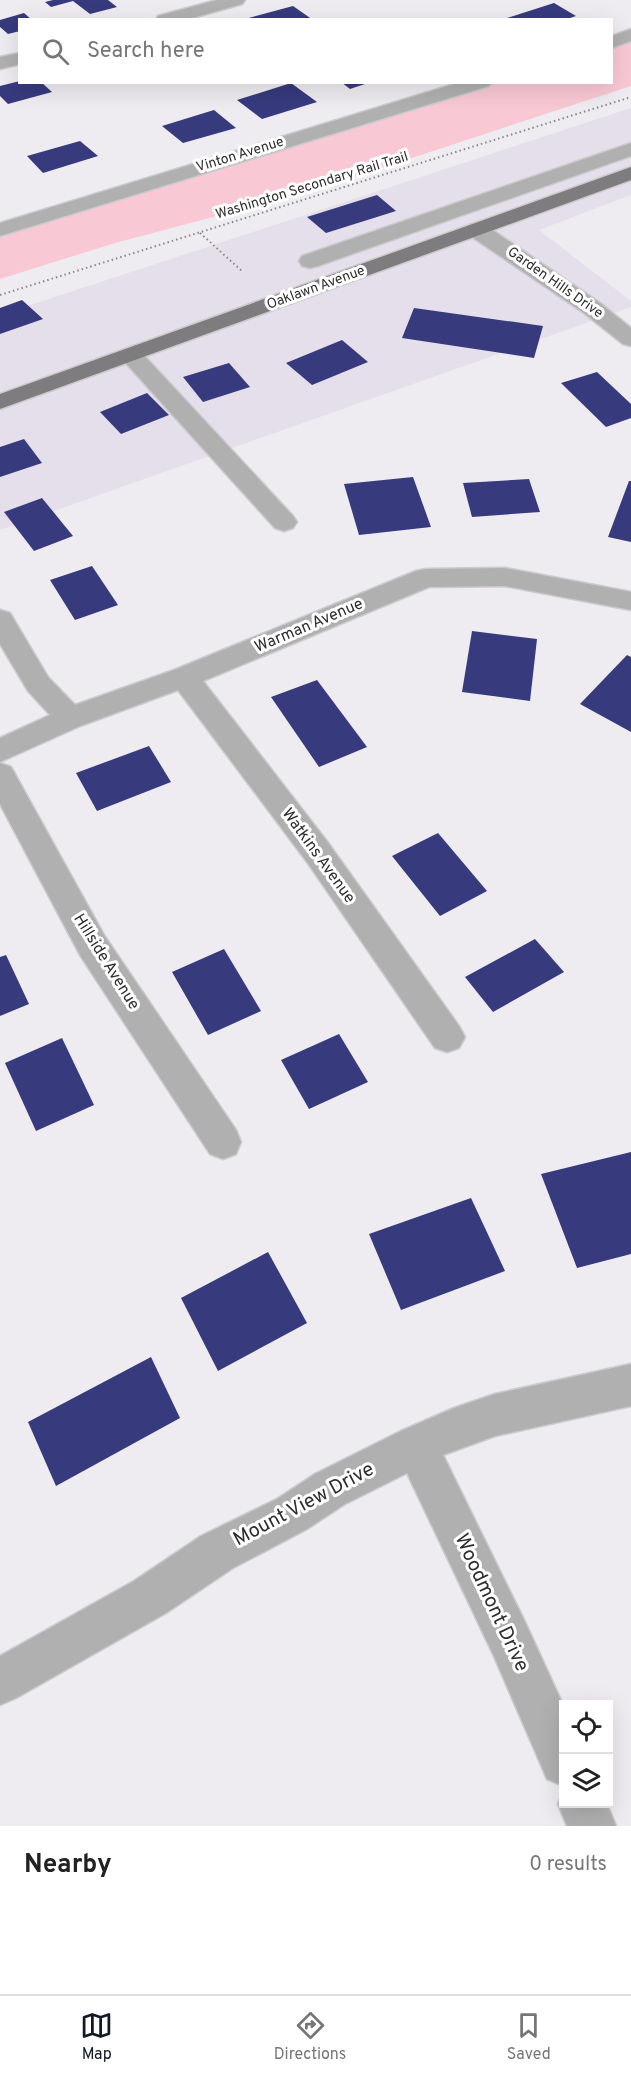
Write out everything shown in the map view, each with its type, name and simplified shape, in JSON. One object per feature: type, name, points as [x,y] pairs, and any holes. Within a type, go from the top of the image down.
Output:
[{"type":"main road","name":"Oaklawn Avenue","points":[[0,402],[631,173]]},
{"type":"street","points":[[171,18],[236,0]]},
{"type":"street","points":[[613,43],[631,34]]},
{"type":"street","points":[[0,63],[18,58]]},
{"type":"street","name":"Vinton Avenue","points":[[5,223],[188,171],[475,84]]},
{"type":"street","points":[[310,261],[631,149]]},
{"type":"street","points":[[473,204],[498,222]]},
{"type":"street","name":"Garden Hills Drive","points":[[477,230],[592,308],[631,339]]},
{"type":"street","points":[[131,355],[284,522]]},
{"type":"street","name":"Warman Avenue","points":[[0,751],[70,718],[254,650],[298,628],[426,578],[505,577],[631,601]]},
{"type":"street","points":[[0,620],[38,684],[70,718]]},
{"type":"street","name":"Watkins Avenue","points":[[184,677],[318,853],[447,1037]]},
{"type":"street","name":"Hillside Avenue","points":[[0,775],[92,945],[222,1142]]},
{"type":"street","name":"Mount View Drive","points":[[0,1682],[150,1597],[217,1552],[292,1514],[330,1489],[416,1446],[454,1429],[495,1415],[631,1385]]},
{"type":"street","name":"Woodmont Drive","points":[[416,1446],[509,1638],[560,1754]]},
{"type":"street","points":[[584,1808],[592,1826]]},
{"type":"path","name":"Washington Secondary Rail Trail","points":[[0,295],[631,97]]},
{"type":"path","points":[[199,232],[242,271]]},
{"type":"shaded area","points":[[631,30],[631,86],[305,193],[267,200],[247,208],[115,243],[0,279],[0,229],[481,84],[613,84],[613,42]]},
{"type":"shaded area","points":[[631,108],[631,195],[539,230],[631,301],[631,307],[0,530],[0,315]]},
{"type":"building","points":[[53,0],[108,0],[117,7],[90,14],[73,1],[51,7],[45,2]]},
{"type":"building","points":[[554,3],[576,16],[570,18],[507,18]]},
{"type":"building","points":[[293,6],[310,18],[249,18]]},
{"type":"building","points":[[24,13],[30,18],[18,18],[18,32],[8,34],[0,27],[0,20]]},
{"type":"building","points":[[18,82],[18,84],[43,84],[52,92],[8,104],[0,96],[0,86]]},
{"type":"building","points":[[292,84],[317,102],[262,119],[237,100]]},
{"type":"building","points":[[344,84],[365,84],[350,89]]},
{"type":"building","points":[[214,110],[236,128],[183,143],[162,126]]},
{"type":"building","points":[[80,141],[98,156],[43,173],[27,156]]},
{"type":"building","points":[[377,195],[396,211],[326,233],[307,217]]},
{"type":"building","points":[[22,300],[43,319],[0,334],[0,308]]},
{"type":"building","points":[[414,308],[543,326],[534,358],[402,338]]},
{"type":"building","points":[[342,340],[368,362],[312,385],[286,363]]},
{"type":"building","points":[[229,363],[250,387],[203,402],[183,377]]},
{"type":"building","points":[[597,372],[631,404],[631,418],[606,427],[561,383]]},
{"type":"building","points":[[147,393],[169,415],[121,434],[100,412]]},
{"type":"building","points":[[24,439],[42,463],[0,477],[0,447]]},
{"type":"building","points":[[413,477],[431,527],[359,535],[344,484]]},
{"type":"building","points":[[529,479],[540,512],[472,517],[463,483]]},
{"type":"building","points":[[629,481],[631,481],[631,542],[608,537]]},
{"type":"building","points":[[42,498],[73,536],[34,551],[4,512]]},
{"type":"building","points":[[92,566],[118,605],[75,620],[50,580]]},
{"type":"building","points":[[472,631],[537,639],[530,701],[462,692]]},
{"type":"building","points":[[627,655],[631,657],[631,732],[580,704]]},
{"type":"building","points":[[317,680],[367,747],[319,767],[271,697]]},
{"type":"building","points":[[149,746],[171,782],[97,811],[76,773]]},
{"type":"building","points":[[438,833],[487,891],[440,916],[392,856]]},
{"type":"building","points":[[535,939],[564,972],[493,1012],[465,977]]},
{"type":"building","points":[[224,949],[261,1011],[208,1035],[172,972]]},
{"type":"building","points":[[6,955],[29,1004],[0,1016],[0,957]]},
{"type":"building","points":[[339,1034],[368,1082],[309,1109],[281,1060]]},
{"type":"building","points":[[62,1038],[94,1105],[36,1131],[5,1063]]},
{"type":"building","points":[[631,1152],[631,1254],[577,1268],[541,1174]]},
{"type":"building","points":[[471,1198],[505,1271],[401,1310],[369,1234]]},
{"type":"building","points":[[268,1252],[307,1323],[218,1371],[181,1298]]},
{"type":"building","points":[[151,1357],[180,1418],[56,1486],[28,1422]]}]
